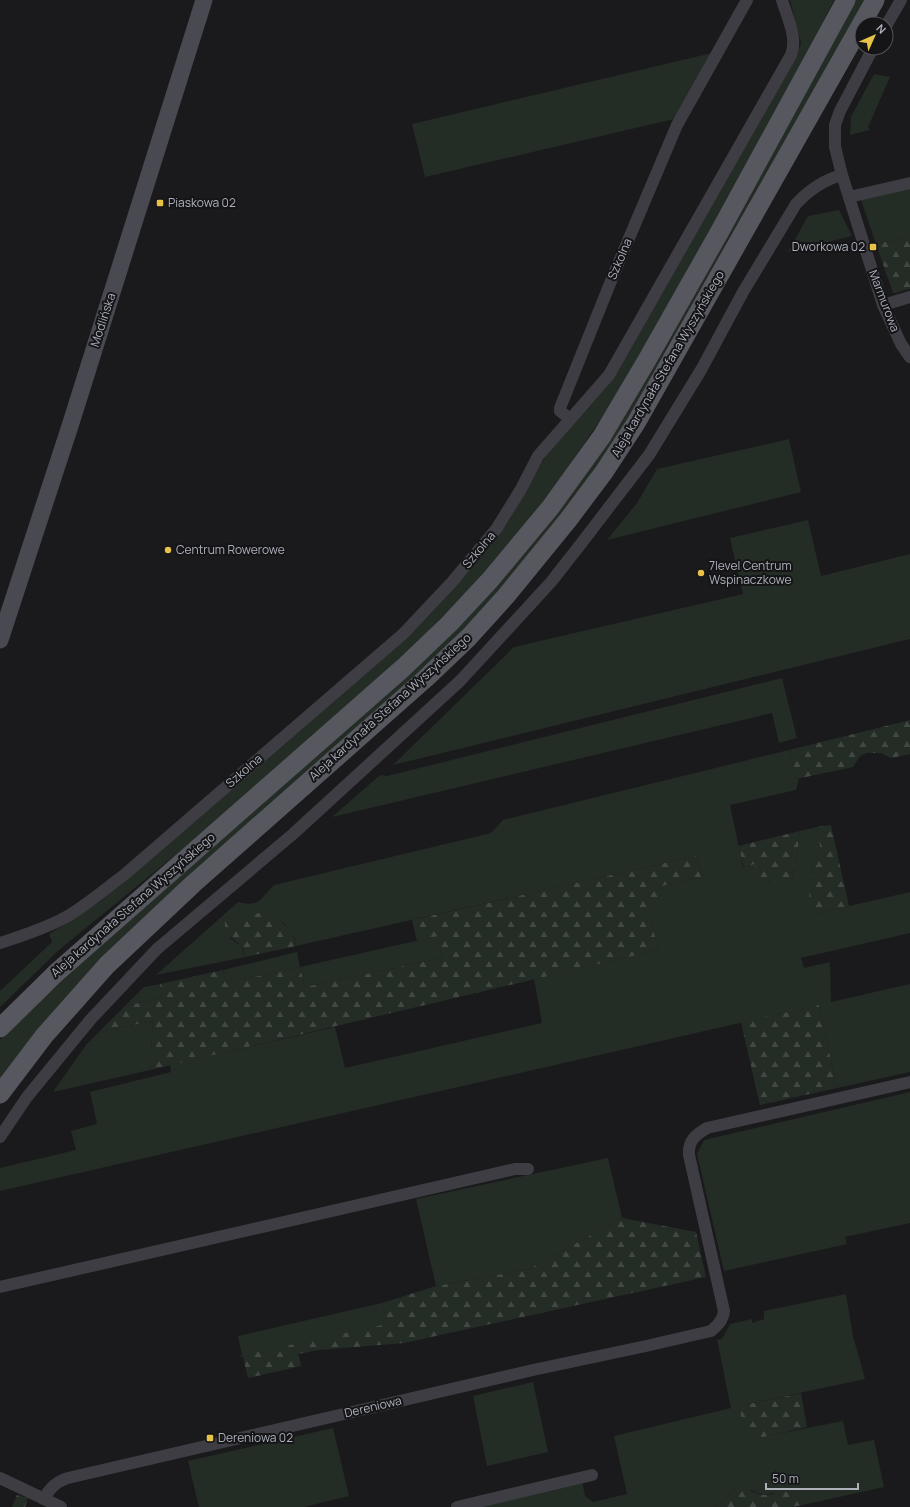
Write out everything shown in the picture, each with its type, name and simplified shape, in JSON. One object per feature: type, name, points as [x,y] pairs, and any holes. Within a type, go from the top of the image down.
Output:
[{"type":"main road","name":"Modlińska","points":[[0,640],[70,426],[204,0]]},
{"type":"main road","name":"Aleja kardynała Stefana Wyszyńskiego","points":[[0,1028],[61,969],[403,668],[449,624],[490,580],[545,514],[602,436],[647,360],[720,231],[846,0]]},
{"type":"main road","name":"Aleja kardynała Stefana Wyszyńskiego","points":[[0,1094],[44,1036],[107,965],[194,884],[426,678],[453,652],[506,596],[568,520],[604,472],[636,424],[875,0]]},
{"type":"street","name":"Szkolna","points":[[0,943],[38,930],[66,917],[124,875],[403,634],[452,582],[497,528],[521,489],[538,456],[570,419],[562,414],[560,408],[613,276],[677,125],[747,0]]},
{"type":"street","points":[[570,419],[609,375],[791,55],[794,49],[794,39],[782,0]]},
{"type":"street","points":[[892,16],[901,0]]},
{"type":"street","name":"Marmurowa","points":[[869,56],[840,111],[835,125],[835,147],[842,175],[883,305],[901,344],[910,357]]},
{"type":"street","points":[[0,1137],[27,1097],[91,1019],[157,950],[299,828],[454,686],[551,582],[649,455],[702,370],[743,292],[796,204],[805,194],[818,185],[831,178],[842,175]]},
{"type":"street","points":[[849,197],[910,183]]},
{"type":"street","points":[[883,305],[910,297]]},
{"type":"street","name":"Dereniowa","points":[[43,1499],[54,1484],[59,1480],[533,1370],[711,1331],[717,1326],[723,1316],[724,1310],[689,1155],[688,1147],[690,1142],[699,1133],[707,1128],[910,1082]]},
{"type":"street","points":[[0,1287],[515,1169],[528,1169]]},
{"type":"street","points":[[457,1507],[592,1475]]},
{"type":"street","points":[[0,1478],[61,1507]]},
{"type":"green space","points":[[790,0],[834,0],[810,48],[624,385],[558,482],[524,527],[473,585],[413,648],[191,842],[59,950],[0,1007],[0,991],[52,942],[49,934],[101,901],[292,737],[464,577],[507,524],[534,474],[550,450],[614,376],[796,57],[801,43]]},
{"type":"green space","points":[[855,0],[864,0],[723,258],[622,431],[584,486],[486,606],[454,639],[0,1080],[0,1040],[16,1022],[75,966],[391,691],[449,634],[517,560]]},
{"type":"green space","points":[[712,53],[674,119],[425,177],[412,124]]},
{"type":"green space","points":[[874,74],[890,77],[868,127],[870,130],[850,135],[851,117]]},
{"type":"green space","points":[[910,188],[910,236],[876,244],[861,200]]},
{"type":"green space","points":[[839,210],[852,236],[788,252],[808,216]]},
{"type":"green space","points":[[910,236],[910,289],[893,293],[876,244]]},
{"type":"green space","points":[[789,439],[801,492],[607,540],[637,503],[657,469]]},
{"type":"green space","points":[[808,520],[821,576],[910,554],[910,639],[393,765],[514,647],[743,594],[730,538]]},
{"type":"green space","points":[[782,678],[797,738],[779,743],[772,713],[332,817],[380,775],[387,776]]},
{"type":"green space","points":[[910,720],[910,754],[891,758],[881,753],[867,753],[860,756],[853,767],[796,779],[789,750]]},
{"type":"green space","points":[[789,750],[796,779],[799,779],[796,790],[730,805],[743,867],[755,864],[792,878],[800,831],[817,827],[820,847],[811,874],[814,914],[910,892],[910,933],[801,958],[804,968],[830,962],[831,1002],[910,984],[910,1072],[837,1088],[819,1005],[0,1191],[0,1168],[76,1150],[71,1131],[97,1124],[90,1092],[171,1072],[170,1065],[335,1027],[345,1068],[542,1023],[534,979],[658,950],[649,911],[657,887],[701,877],[696,856],[296,946],[295,939],[286,925],[277,918],[272,911],[230,938],[241,946],[245,957],[156,975],[238,902],[246,904],[256,903],[263,898],[274,885],[487,834],[492,832],[503,820]]},
{"type":"green space","points":[[831,825],[849,906],[814,914],[808,889],[811,874],[820,847],[817,827]]},
{"type":"green space","points":[[800,831],[792,878],[759,886],[755,864],[744,867],[738,846]]},
{"type":"green space","points":[[696,856],[701,877],[657,887],[661,907],[649,911],[658,950],[150,1070],[153,1021],[99,1032],[125,1006],[162,998],[160,984],[223,970],[226,983],[300,967],[305,987],[442,958],[438,936],[417,941],[412,920]]},
{"type":"green space","points":[[272,910],[292,934],[296,946],[245,957],[241,946],[227,933],[225,921]]},
{"type":"green space","points":[[438,936],[442,958],[305,987],[300,967]]},
{"type":"green space","points":[[297,952],[300,967],[226,983],[223,970]]},
{"type":"green space","points":[[160,984],[162,998],[125,1006],[144,987]]},
{"type":"green space","points":[[819,1005],[837,1088],[760,1105],[741,1022]]},
{"type":"green space","points":[[153,1021],[150,1070],[53,1092],[86,1045],[99,1032]]},
{"type":"green space","points":[[910,1092],[910,1223],[845,1237],[847,1244],[724,1271],[697,1154],[704,1140]]},
{"type":"green space","points":[[608,1158],[622,1218],[529,1269],[436,1286],[416,1199]]},
{"type":"green space","points":[[622,1218],[696,1232],[706,1277],[404,1343],[318,1350],[298,1354],[301,1366],[248,1378],[243,1357],[251,1355],[239,1356],[387,1324],[382,1303],[436,1286],[529,1269]]},
{"type":"green space","points":[[846,1294],[853,1336],[865,1379],[739,1406],[747,1440],[843,1421],[848,1445],[874,1440],[884,1487],[803,1505],[797,1495],[772,1493],[765,1495],[752,1490],[736,1490],[714,1507],[471,1507],[582,1481],[585,1496],[593,1502],[627,1494],[614,1436],[731,1408],[717,1340],[722,1339],[730,1324],[752,1319],[752,1323],[764,1319],[764,1311]]},
{"type":"green space","points":[[382,1303],[387,1324],[328,1347],[298,1354],[301,1366],[239,1356],[242,1355],[238,1336]]},
{"type":"green space","points":[[533,1382],[548,1452],[487,1466],[473,1396]]},
{"type":"green space","points":[[801,1393],[807,1427],[746,1441],[739,1406]]},
{"type":"green space","points":[[333,1428],[349,1496],[304,1507],[199,1507],[188,1461]]},
{"type":"green space","points":[[743,1488],[764,1495],[790,1491],[797,1495],[803,1505],[792,1507],[714,1507],[736,1490]]},
{"type":"green space","points":[[17,1495],[28,1498],[25,1507],[12,1507]]},
{"type":"place","name":"Piaskowa 02","points":[[160,203]]},
{"type":"place","name":"Dworkowa 02","points":[[873,247]]},
{"type":"place","name":"Centrum Rowerowe","points":[[168,550]]},
{"type":"place","name":"7level Centrum Wspinaczkowe","points":[[701,573]]},
{"type":"place","name":"Dereniowa 02","points":[[210,1438]]}]
